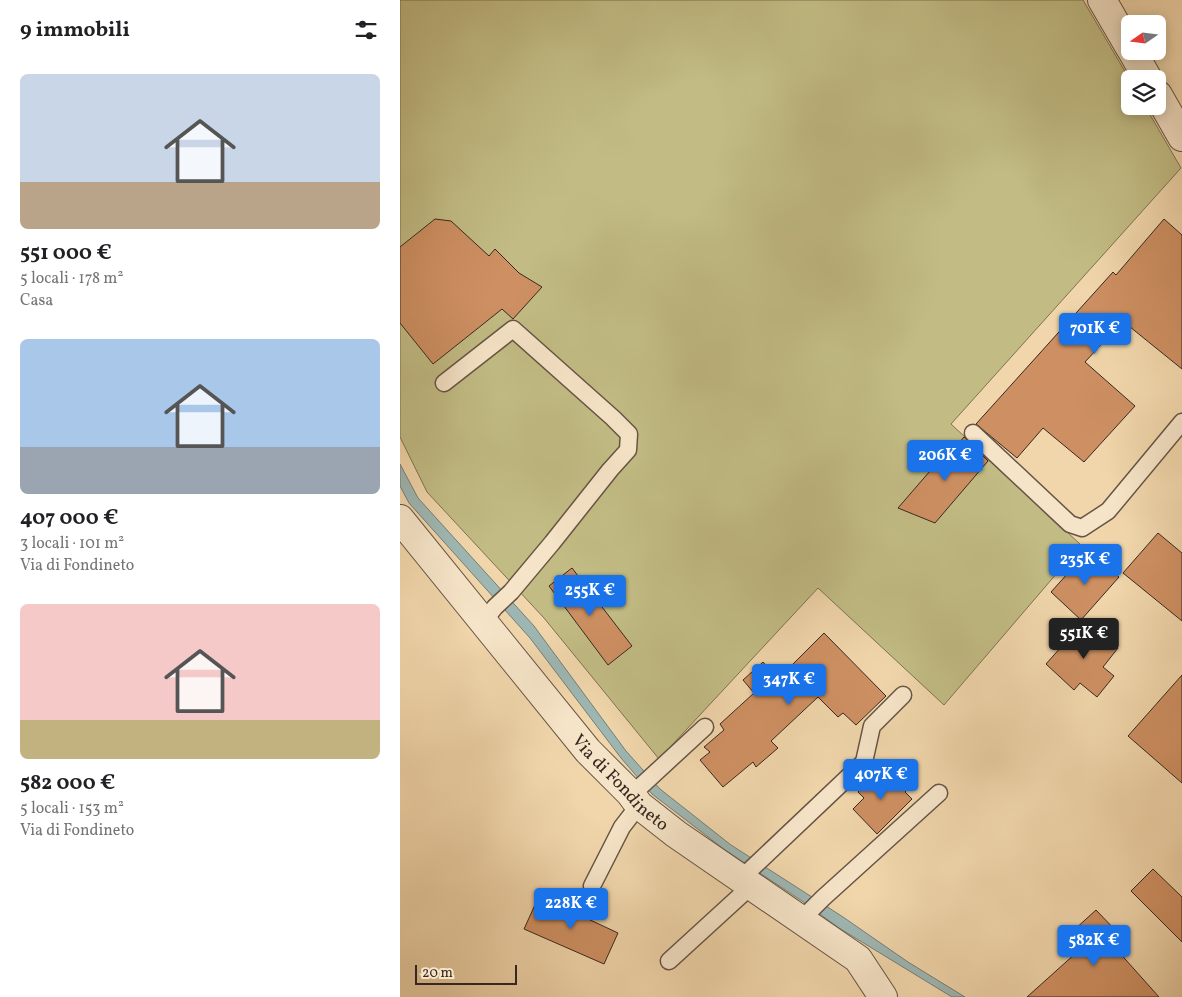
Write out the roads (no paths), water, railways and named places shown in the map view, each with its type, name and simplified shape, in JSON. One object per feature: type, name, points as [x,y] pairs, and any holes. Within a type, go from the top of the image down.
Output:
[{"type":"street","points":[[1102,0],[1121,33]]},
{"type":"street","points":[[1166,109],[1182,137]]},
{"type":"street","name":"Via di Fondineto","points":[[400,519],[490,614],[588,751],[676,834],[804,916],[858,959],[884,997]]},
{"type":"lane","points":[[444,383],[513,329],[614,418],[628,434],[628,450],[511,592],[490,614]]},
{"type":"lane","points":[[972,433],[1070,524],[1082,528],[1108,511],[1182,422]]},
{"type":"lane","points":[[668,961],[747,879],[765,856],[864,762],[872,726],[903,695]]},
{"type":"lane","points":[[592,886],[636,795],[656,773],[705,727]]},
{"type":"lane","points":[[804,916],[939,793]]},
{"type":"water","points":[[400,464],[418,498],[534,626],[626,751],[660,789],[731,845],[843,917],[908,962],[965,997],[952,997],[839,928],[725,850],[652,794],[621,758],[530,638],[409,503],[400,486]]}]
